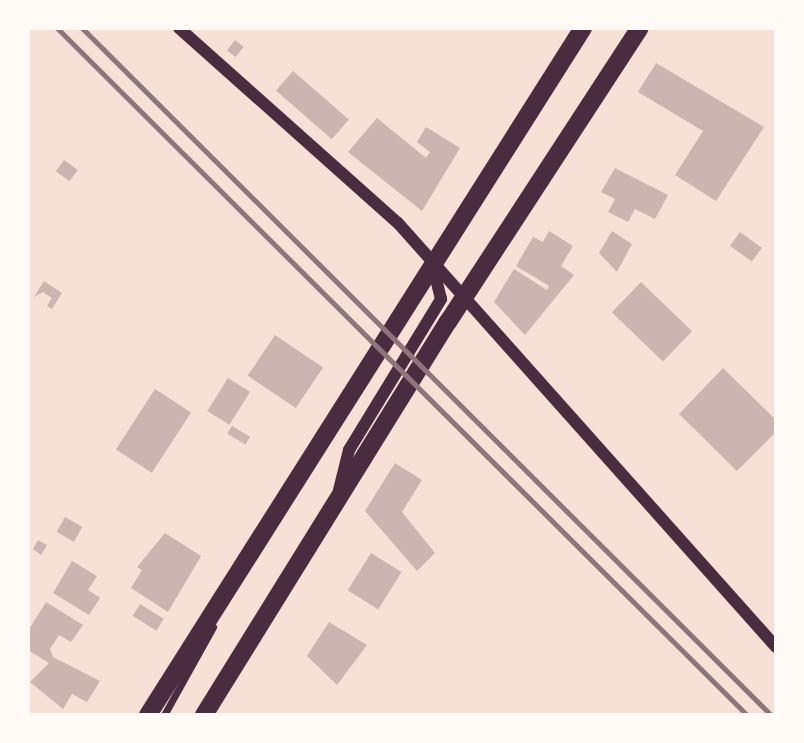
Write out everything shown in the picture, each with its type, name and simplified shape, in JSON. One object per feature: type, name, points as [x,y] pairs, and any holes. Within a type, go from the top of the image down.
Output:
[{"type":"main road","points":[[148,715],[430,260],[583,28]]},
{"type":"main road","points":[[204,715],[332,517],[448,322],[640,28]]},
{"type":"street","points":[[179,28],[398,223],[776,647]]},
{"type":"street","points":[[332,517],[349,450],[441,299],[430,260]]},
{"type":"street","points":[[164,715],[201,655],[233,581]]},
{"type":"building","points":[[235,40],[244,47],[236,57],[227,50]]},
{"type":"building","points":[[656,63],[764,127],[716,201],[675,175],[703,131],[638,92]]},
{"type":"building","points":[[293,71],[349,120],[332,139],[276,91]]},
{"type":"building","points":[[377,118],[426,158],[430,152],[417,142],[426,127],[460,148],[422,211],[348,152]]},
{"type":"building","points":[[64,160],[78,170],[70,181],[56,171]]},
{"type":"building","points":[[615,168],[668,195],[655,219],[635,209],[628,222],[608,212],[615,199],[601,192]]},
{"type":"building","points":[[549,231],[573,246],[561,266],[574,275],[525,335],[494,302],[514,269],[547,290],[549,286],[516,266],[533,237],[543,242]]},
{"type":"building","points":[[612,231],[632,244],[617,272],[599,253]]},
{"type":"building","points":[[740,232],[762,248],[752,262],[730,246]]},
{"type":"building","points":[[44,281],[62,293],[52,309],[47,306],[52,298],[43,292],[34,297]]},
{"type":"building","points":[[641,282],[692,331],[663,362],[612,312]]},
{"type":"building","points":[[275,335],[323,367],[296,408],[248,376]]},
{"type":"building","points":[[723,368],[776,420],[776,432],[737,471],[679,414]]},
{"type":"building","points":[[228,378],[250,392],[229,425],[207,411]]},
{"type":"building","points":[[155,389],[191,412],[152,473],[116,449]]},
{"type":"building","points":[[232,426],[250,437],[245,445],[227,434]]},
{"type":"building","points":[[395,463],[422,480],[402,512],[435,553],[417,571],[365,511]]},
{"type":"building","points":[[65,517],[82,527],[74,542],[56,532]]},
{"type":"building","points":[[165,533],[201,556],[168,612],[131,588],[142,570],[137,567]]},
{"type":"building","points":[[38,540],[47,545],[41,555],[33,549]]},
{"type":"building","points":[[371,553],[402,572],[378,609],[348,590]]},
{"type":"building","points":[[72,561],[97,576],[88,590],[100,598],[89,615],[53,593]]},
{"type":"building","points":[[46,602],[83,625],[71,642],[59,635],[50,649],[53,657],[100,681],[87,702],[72,694],[63,709],[30,682],[49,663],[28,650],[28,631]]},
{"type":"building","points":[[140,604],[164,619],[156,631],[133,616]]},
{"type":"building","points":[[329,622],[367,645],[337,685],[307,656]]},
{"type":"railway","points":[[57,28],[747,715]]},
{"type":"railway","points":[[82,28],[771,715]]}]
